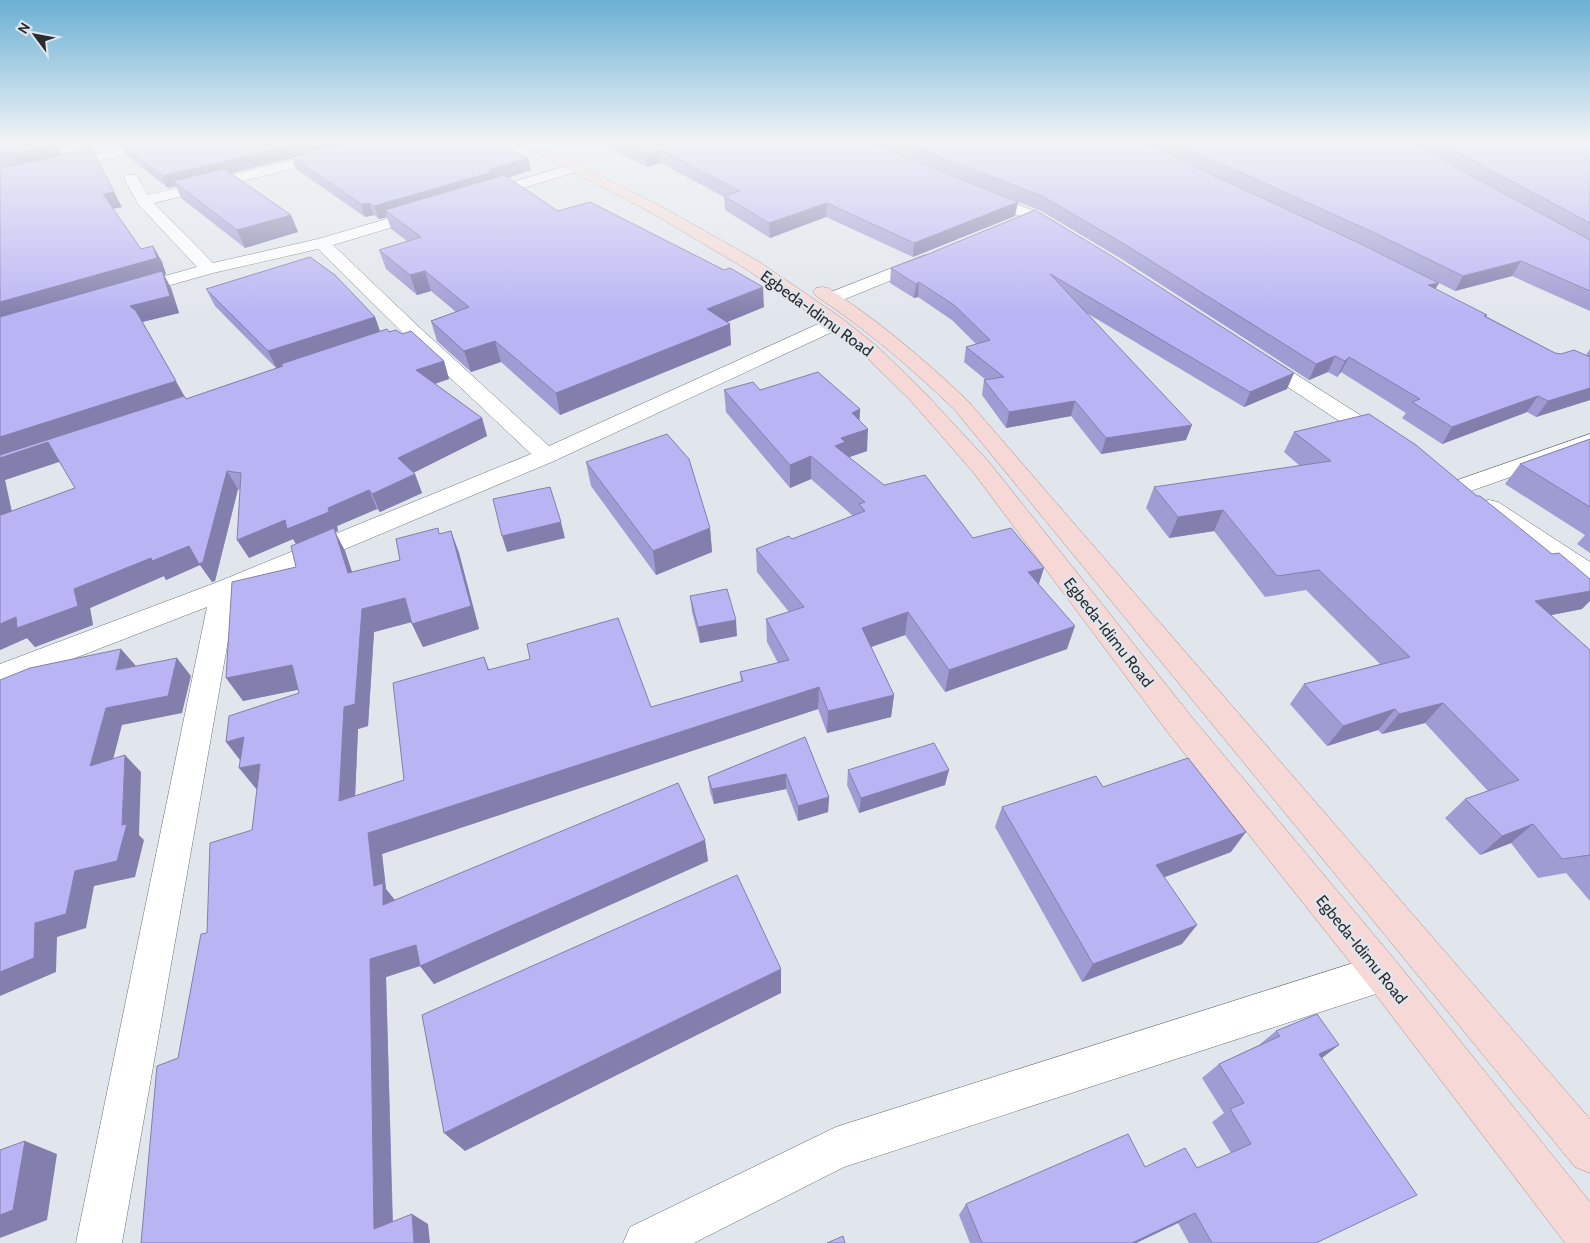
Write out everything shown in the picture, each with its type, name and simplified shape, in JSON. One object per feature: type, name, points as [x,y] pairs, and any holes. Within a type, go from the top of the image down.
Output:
[{"type":"main road","name":"Egbeda-Idimu Road","points":[[638,200],[834,311],[856,314],[915,361],[961,405],[1590,1152]]},
{"type":"main road","name":"Egbeda-Idimu Road","points":[[664,200],[756,250],[834,311],[871,351],[918,396],[981,467],[1180,725],[1382,973],[1590,1238]]},
{"type":"street","points":[[143,201],[147,200]]},
{"type":"street","points":[[994,200],[1034,216],[1074,240]]},
{"type":"street","points":[[143,201],[209,268]]},
{"type":"street","points":[[114,297],[209,268],[322,243],[437,209]]},
{"type":"street","points":[[1016,224],[1034,216]]},
{"type":"street","points":[[322,243],[403,336],[546,456]]},
{"type":"street","points":[[0,676],[224,590],[546,456],[834,311],[942,254]]},
{"type":"street","points":[[1244,349],[1400,450]]},
{"type":"street","points":[[1590,441],[1449,482],[1590,574]]},
{"type":"street","points":[[99,1243],[224,590]]},
{"type":"street","points":[[646,1243],[836,1148],[1382,973]]},
{"type":"building","points":[[0,200],[107,200],[141,249],[153,246],[157,258],[0,302]]},
{"type":"building","points":[[198,200],[269,200],[291,215],[237,230]]},
{"type":"building","points":[[355,200],[395,200],[374,206],[369,203],[361,204]]},
{"type":"building","points":[[419,200],[542,200],[558,211],[590,202],[724,270],[730,268],[763,287],[707,309],[730,324],[556,393],[495,341],[464,351],[431,321],[469,307],[425,271],[410,275],[379,250],[421,237],[385,210]]},
{"type":"building","points":[[731,200],[1013,200],[1018,202],[914,243],[827,203],[769,223]]},
{"type":"building","points":[[1049,200],[1267,200],[1439,283],[1428,285],[1555,353],[1561,354],[1574,350],[1590,357],[1590,388],[1548,401],[1538,396],[1452,427],[1412,402],[1420,399],[1349,357],[1345,361],[1335,356],[1316,364],[1124,244]]},
{"type":"building","points":[[1302,200],[1516,200],[1590,240],[1590,291],[1521,261],[1463,276]]},
{"type":"building","points":[[1547,200],[1590,200],[1590,223]]},
{"type":"building","points":[[1035,210],[1110,255],[1294,373],[1250,392],[1050,274],[1192,425],[1106,438],[1075,401],[1009,412],[984,380],[1004,377],[966,347],[990,340],[954,305],[919,282],[916,284],[891,268]]},
{"type":"building","points":[[310,257],[335,275],[375,317],[268,351],[206,289]]},
{"type":"building","points":[[162,271],[170,296],[130,306],[136,311],[176,381],[0,437],[0,317]]},
{"type":"building","points":[[387,329],[389,332],[396,330],[402,334],[411,331],[444,361],[416,370],[482,418],[398,458],[415,474],[372,494],[369,490],[328,508],[329,512],[287,529],[285,520],[237,540],[241,473],[227,471],[203,562],[199,564],[189,546],[152,561],[151,558],[74,589],[78,606],[17,628],[16,617],[0,624],[0,512],[1,515],[75,488],[48,442],[0,458],[0,455],[184,396],[186,399],[283,366],[281,364]]},
{"type":"building","points":[[818,372],[860,409],[852,413],[868,429],[841,438],[845,442],[835,446],[884,485],[925,475],[973,538],[1011,528],[1044,568],[1028,572],[1075,626],[949,670],[908,612],[862,628],[894,695],[828,711],[819,687],[368,833],[374,886],[383,883],[383,905],[678,783],[705,840],[420,966],[416,945],[370,959],[374,1229],[412,1214],[414,1243],[141,1243],[157,1066],[178,1058],[201,934],[207,933],[210,843],[252,830],[260,764],[239,768],[244,737],[226,742],[229,716],[299,693],[292,665],[226,678],[232,582],[296,567],[291,546],[334,528],[348,573],[400,560],[396,539],[438,528],[439,534],[451,531],[471,606],[412,624],[405,598],[362,609],[355,704],[344,707],[339,801],[404,780],[393,683],[484,657],[488,670],[530,659],[527,644],[618,618],[651,707],[743,681],[740,672],[789,660],[766,619],[804,607],[756,549],[789,536],[792,539],[865,511],[859,504],[865,502],[811,456],[790,465],[724,390],[753,382],[760,390]]},
{"type":"building","points":[[1369,414],[1416,445],[1477,496],[1480,496],[1552,554],[1559,553],[1590,579],[1590,591],[1535,601],[1590,650],[1590,855],[1562,859],[1533,824],[1502,836],[1465,799],[1519,780],[1443,703],[1399,714],[1395,709],[1343,726],[1304,684],[1410,657],[1319,570],[1277,576],[1223,510],[1178,517],[1154,487],[1331,461],[1294,432]]},
{"type":"building","points":[[667,434],[689,459],[710,528],[653,551],[586,462]]},
{"type":"building","points":[[1590,439],[1590,507],[1520,464]]},
{"type":"building","points":[[550,487],[561,522],[502,536],[493,499]]},
{"type":"building","points":[[727,589],[736,620],[698,627],[690,596]]},
{"type":"building","points":[[121,649],[116,670],[177,658],[168,696],[106,708],[90,766],[125,755],[122,825],[127,824],[117,861],[75,871],[66,914],[35,923],[34,958],[0,972],[0,680],[30,668]]},
{"type":"building","points":[[805,737],[829,797],[798,806],[786,774],[712,789],[708,777]]},
{"type":"building","points":[[934,743],[949,770],[861,798],[848,770]]},
{"type":"building","points":[[1188,758],[1246,832],[1156,865],[1197,925],[1093,964],[1002,807],[1096,776],[1103,787]]},
{"type":"building","points":[[737,875],[781,969],[444,1133],[422,1015]]},
{"type":"building","points":[[1317,1014],[1339,1045],[1319,1054],[1417,1195],[1316,1243],[1212,1243],[1195,1213],[1132,1243],[982,1243],[966,1204],[1128,1134],[1145,1167],[1185,1148],[1197,1168],[1251,1144],[1230,1109],[1244,1103],[1219,1064],[1280,1036],[1276,1031]]},
{"type":"building","points":[[25,1141],[13,1210],[0,1215],[0,1150]]},
{"type":"building","points":[[843,1236],[845,1243],[827,1243]]}]
